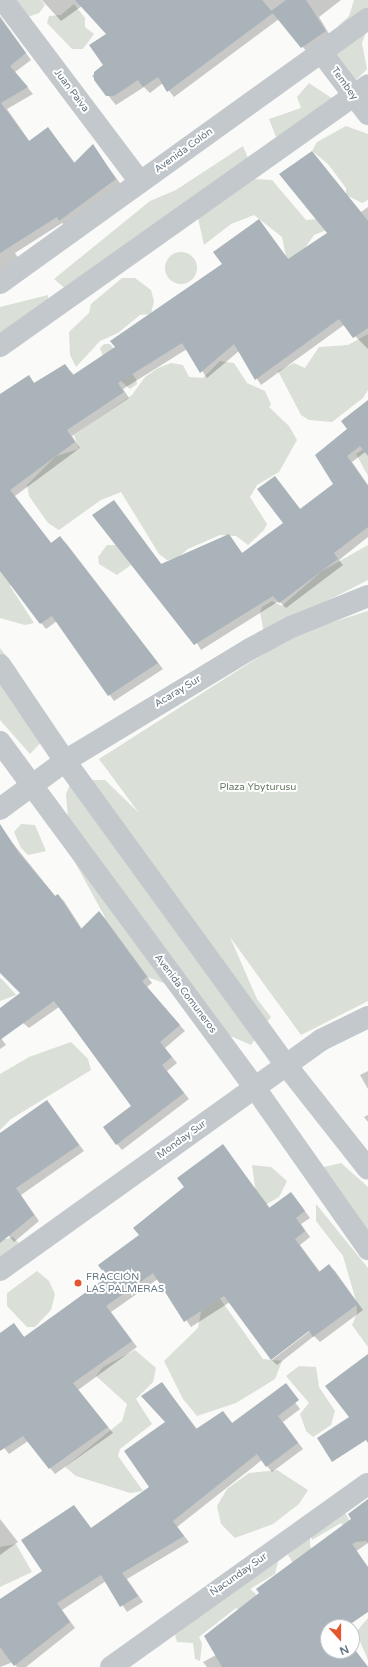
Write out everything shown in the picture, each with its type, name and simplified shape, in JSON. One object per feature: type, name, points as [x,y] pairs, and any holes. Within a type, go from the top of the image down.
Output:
[{"type":"street","name":"Juan Paiva","points":[[3,0],[140,182]]},
{"type":"street","name":"Avenida Colón","points":[[0,283],[368,19]]},
{"type":"street","name":"Tembey","points":[[321,52],[360,90],[368,114]]},
{"type":"street","points":[[0,346],[360,90]]},
{"type":"street","name":"Acaray Sur","points":[[0,809],[65,761],[250,649],[291,627],[368,596]]},
{"type":"street","points":[[0,664],[65,761],[286,1064],[368,1169]]},
{"type":"street","name":"Avenida Comuneros","points":[[0,742],[255,1088],[368,1249]]},
{"type":"street","name":"Monday Sur","points":[[0,1270],[255,1088],[286,1064],[321,1040],[368,1017]]},
{"type":"street","name":"Ńacunday Sur","points":[[110,1667],[368,1484]]},
{"type":"green space","points":[[16,0],[41,0],[45,5],[39,13],[25,18]]},
{"type":"green space","points":[[354,0],[368,0],[368,27],[362,43],[367,69],[354,82],[329,74],[338,49],[338,26],[349,16]]},
{"type":"green space","points":[[74,4],[85,18],[85,27],[94,34],[83,49],[72,49],[47,23],[49,16],[61,15]]},
{"type":"green space","points":[[309,83],[333,99],[305,124],[276,137],[269,119],[301,108],[297,97]]},
{"type":"green space","points":[[346,126],[368,134],[368,200],[362,203],[346,195],[346,188],[328,164],[312,151],[317,142]]},
{"type":"green space","points":[[243,146],[248,158],[67,290],[54,279],[150,201],[176,190]]},
{"type":"green space","points":[[253,179],[272,180],[306,220],[318,219],[339,225],[314,235],[289,271],[282,237],[254,215],[231,224],[204,245],[198,218]]},
{"type":"green space","points":[[178,252],[184,252],[194,259],[197,268],[196,274],[190,281],[184,284],[178,284],[168,277],[165,271],[165,265],[172,255]]},
{"type":"green space","points":[[122,278],[135,278],[151,290],[154,301],[151,314],[140,315],[118,333],[100,341],[76,367],[70,355],[69,332],[89,313],[91,304]]},
{"type":"green space","points":[[48,295],[48,303],[0,336],[0,307]]},
{"type":"green space","points":[[368,334],[368,390],[363,398],[332,422],[309,420],[301,415],[278,371],[294,363],[305,368],[319,347],[348,345]]},
{"type":"green space","points":[[104,344],[110,344],[136,379],[137,384],[130,389],[107,368],[100,348]]},
{"type":"green space","points":[[220,361],[234,363],[247,383],[265,391],[271,404],[269,407],[289,426],[297,440],[279,472],[257,485],[250,497],[267,524],[264,530],[248,545],[236,536],[220,535],[188,549],[176,559],[167,560],[159,554],[121,492],[101,500],[59,530],[48,523],[29,496],[27,485],[56,456],[79,449],[74,435],[132,395],[145,377],[158,368],[171,363],[183,365],[189,377],[203,378]]},
{"type":"green space","points":[[368,446],[368,476],[356,454]]},
{"type":"green space","points":[[107,545],[116,545],[131,565],[117,575],[99,564],[98,557]]},
{"type":"green space","points":[[368,545],[368,580],[264,633],[260,612],[262,607],[272,601],[282,606],[322,571]]},
{"type":"green space","points":[[40,562],[10,586],[34,623],[25,625],[0,618],[0,568]]},
{"type":"green space","name":"Plaza Ybyturusu","points":[[368,611],[368,1001],[301,1035],[230,937],[257,999],[271,1017],[251,1045],[228,1035],[198,995],[147,977],[106,919],[71,855],[66,794],[72,780],[105,780],[139,813],[99,759],[295,634]]},
{"type":"green space","points":[[0,648],[15,667],[48,735],[30,754],[0,720]]},
{"type":"green space","points":[[21,824],[35,825],[46,851],[28,855],[21,848],[14,832]]},
{"type":"green space","points":[[0,978],[2,979],[16,995],[0,1001]]},
{"type":"green space","points":[[71,1042],[88,1059],[91,1070],[11,1119],[0,1130],[0,1074],[29,1057]]},
{"type":"green space","points":[[341,1163],[368,1187],[368,1238],[319,1188],[324,1167]]},
{"type":"green space","points":[[252,1165],[271,1167],[287,1181],[279,1197],[258,1209]]},
{"type":"green space","points":[[316,1204],[368,1268],[368,1347],[352,1325],[357,1313],[356,1301],[343,1256],[316,1221]]},
{"type":"green space","points":[[0,1234],[6,1239],[13,1237],[27,1251],[0,1268]]},
{"type":"green space","points":[[37,1271],[49,1281],[55,1294],[51,1310],[35,1327],[27,1327],[7,1306],[7,1293]]},
{"type":"green space","points":[[211,1286],[263,1359],[282,1361],[275,1379],[236,1403],[197,1416],[183,1399],[164,1361],[198,1328],[201,1312],[193,1300]]},
{"type":"green space","points":[[135,1350],[156,1368],[153,1382],[136,1399],[152,1424],[120,1449],[118,1456],[143,1491],[130,1493],[76,1476],[65,1467],[122,1421],[127,1404],[96,1376],[103,1367]]},
{"type":"green space","points":[[299,1366],[316,1367],[319,1387],[335,1411],[331,1425],[313,1437],[306,1431],[300,1414],[309,1403],[286,1376]]},
{"type":"green space","points":[[277,1470],[308,1490],[299,1504],[273,1524],[235,1538],[221,1524],[217,1506],[227,1489],[249,1473]]},
{"type":"green space","points":[[338,1510],[346,1514],[357,1535],[368,1535],[368,1541],[355,1542],[341,1552],[297,1570],[288,1555],[310,1531],[310,1546],[315,1553],[351,1536],[341,1523],[312,1540],[311,1530]]},
{"type":"green space","points":[[16,1544],[32,1572],[0,1587],[0,1547]]},
{"type":"green space","points":[[272,1562],[278,1562],[275,1574],[250,1589],[263,1600],[240,1610],[236,1608],[199,1637],[202,1644],[200,1661],[195,1659],[193,1643],[177,1642],[175,1635]]},
{"type":"green space","points":[[368,1618],[368,1660],[360,1641],[360,1627]]},
{"type":"building","points":[[75,0],[262,0],[273,13],[167,92],[158,77],[143,87],[138,80],[114,96],[106,96],[94,80],[94,72],[103,65],[89,45],[106,34]]},
{"type":"building","points":[[286,0],[306,0],[326,31],[301,48],[271,11]]},
{"type":"building","points":[[0,18],[26,53],[10,66],[28,87],[1,103],[29,141],[48,127],[74,163],[93,144],[116,179],[59,221],[57,217],[0,253]]},
{"type":"building","points":[[312,151],[368,221],[368,328],[353,338],[339,319],[255,380],[234,344],[200,373],[182,343],[118,383],[124,392],[67,430],[75,442],[10,490],[51,543],[60,536],[158,663],[108,696],[52,616],[40,624],[0,571],[0,394],[29,375],[34,383],[65,364],[73,375],[115,347],[110,341],[222,264],[213,252],[259,219],[288,259],[327,233],[279,174]]},
{"type":"building","points":[[368,400],[368,456],[360,446],[347,456],[368,486],[368,527],[334,553],[338,559],[279,603],[273,596],[194,645],[92,515],[114,500],[161,564],[229,534],[242,553],[283,523],[257,489],[275,476],[300,509],[333,484],[315,455],[347,429],[341,421]]},
{"type":"building","points":[[0,824],[19,853],[55,896],[58,894],[81,929],[99,911],[147,977],[142,981],[180,1025],[160,1042],[172,1057],[162,1065],[184,1093],[116,1145],[103,1127],[131,1106],[54,1001],[0,1040],[0,1008],[20,993],[0,973]]},
{"type":"building","points":[[47,1100],[79,1145],[16,1188],[34,1215],[0,1243],[0,1133]]},
{"type":"building","points":[[223,1144],[269,1208],[291,1192],[305,1211],[296,1218],[305,1231],[295,1239],[319,1272],[329,1264],[358,1304],[313,1337],[309,1331],[271,1360],[224,1296],[184,1322],[153,1273],[106,1306],[132,1341],[73,1383],[108,1427],[49,1469],[23,1436],[0,1451],[0,1333],[14,1323],[24,1337],[107,1277],[98,1265],[139,1235],[133,1228],[184,1187],[177,1178]]},
{"type":"building","points":[[368,1354],[368,1443],[366,1440],[332,1462],[317,1438],[349,1417],[325,1386]]},
{"type":"building","points":[[162,1382],[196,1429],[223,1411],[232,1423],[286,1383],[299,1400],[278,1416],[298,1443],[266,1467],[257,1454],[173,1521],[184,1536],[122,1573],[138,1596],[120,1607],[101,1575],[57,1603],[70,1622],[14,1666],[0,1647],[0,1599],[42,1571],[21,1540],[74,1505],[91,1528],[149,1487],[124,1451],[165,1422],[141,1396]]},
{"type":"building","points":[[368,1499],[368,1543],[364,1537],[352,1544],[368,1567],[368,1612],[358,1619],[320,1619],[320,1659],[360,1659],[360,1656],[368,1667],[222,1667],[204,1636],[259,1593],[256,1589],[351,1519],[348,1514]]},
{"type":"place","name":"FRACCIÓN LAS PALMERAS","points":[[78,1283]]}]
